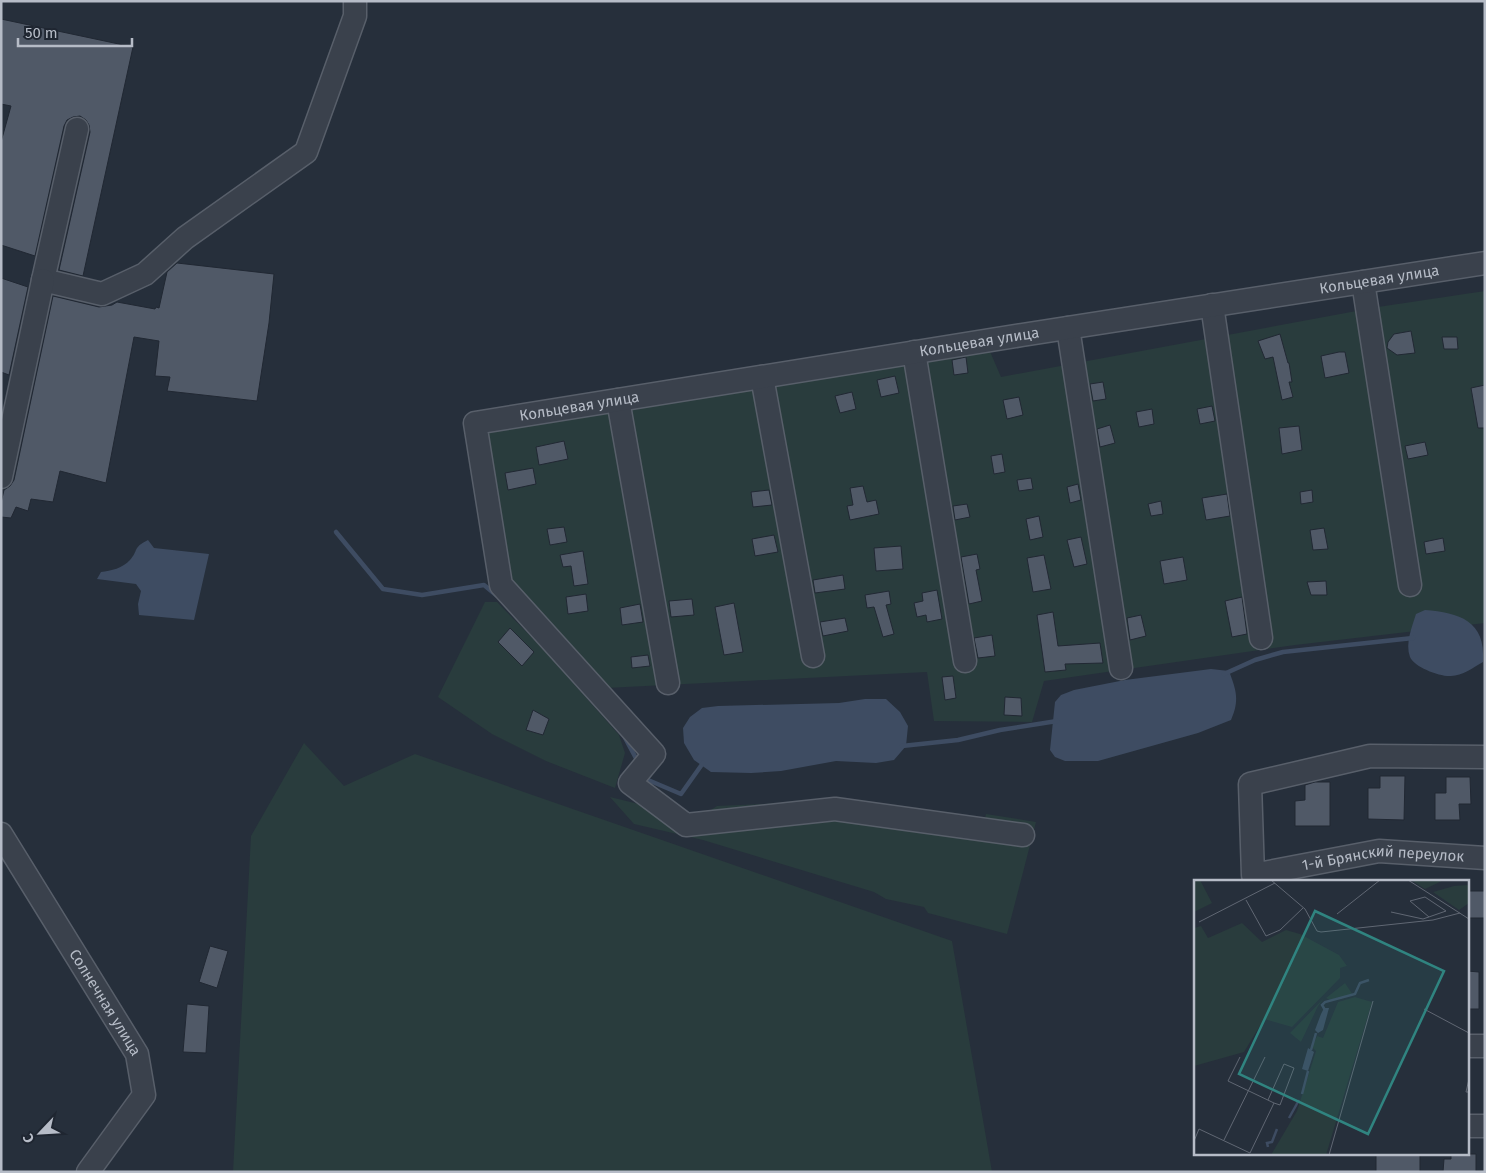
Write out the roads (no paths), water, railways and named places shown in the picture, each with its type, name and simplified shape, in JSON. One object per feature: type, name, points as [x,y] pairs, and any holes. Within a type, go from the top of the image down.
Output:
[{"type":"street","points":[[43,280],[102,294],[145,274],[185,238],[306,152],[355,9]]},
{"type":"street","points":[[1,477],[77,129]]},
{"type":"street","name":"Кольцевая улица","points":[[1023,835],[835,809],[686,825],[630,782],[654,754],[501,585],[475,423],[1485,263]]},
{"type":"street","points":[[1363,282],[1410,585]]},
{"type":"street","points":[[1212,305],[1261,638]]},
{"type":"street","points":[[1068,328],[1121,668]]},
{"type":"street","points":[[914,352],[964,661]]},
{"type":"street","points":[[762,377],[813,656]]},
{"type":"street","points":[[618,400],[668,683]]},
{"type":"street","name":"1-й Брянский переулок","points":[[1485,757],[1370,756],[1250,784],[1253,875],[1380,851],[1485,858]]},
{"type":"street","name":"Солнечная улица","points":[[1,834],[137,1054],[144,1095],[88,1172]]},
{"type":"street","points":[[1468,1046],[1485,1046]]},
{"type":"street","points":[[1468,1126],[1485,1126]]},
{"type":"water","points":[[148,540],[154,548],[209,554],[194,620],[139,615],[138,604],[141,591],[136,584],[97,579],[101,572],[117,569],[127,563],[133,557],[138,547]]},
{"type":"water","points":[[1425,610],[1449,613],[1468,621],[1480,637],[1483,648],[1483,662],[1464,673],[1446,676],[1428,671],[1412,661],[1408,646],[1410,635],[1416,614]]},
{"type":"water","points":[[1211,669],[1229,671],[1236,695],[1234,713],[1231,720],[1198,733],[1098,761],[1065,761],[1055,757],[1050,750],[1055,702],[1061,695],[1074,690],[1125,680]]},
{"type":"water","points":[[865,699],[886,699],[900,712],[908,726],[906,746],[894,760],[876,763],[836,761],[781,771],[751,773],[711,772],[694,760],[684,743],[683,728],[690,717],[702,708],[839,703]]},
{"type":"waterway","points":[[336,532],[383,589],[422,595],[484,585],[496,595]]},
{"type":"waterway","points":[[1224,674],[1255,660],[1283,652],[1413,638]]},
{"type":"waterway","points":[[902,746],[958,740],[1000,730],[1057,721]]},
{"type":"waterway","points":[[623,734],[638,762]]},
{"type":"waterway","points":[[645,776],[648,780],[681,794],[703,763]]}]
